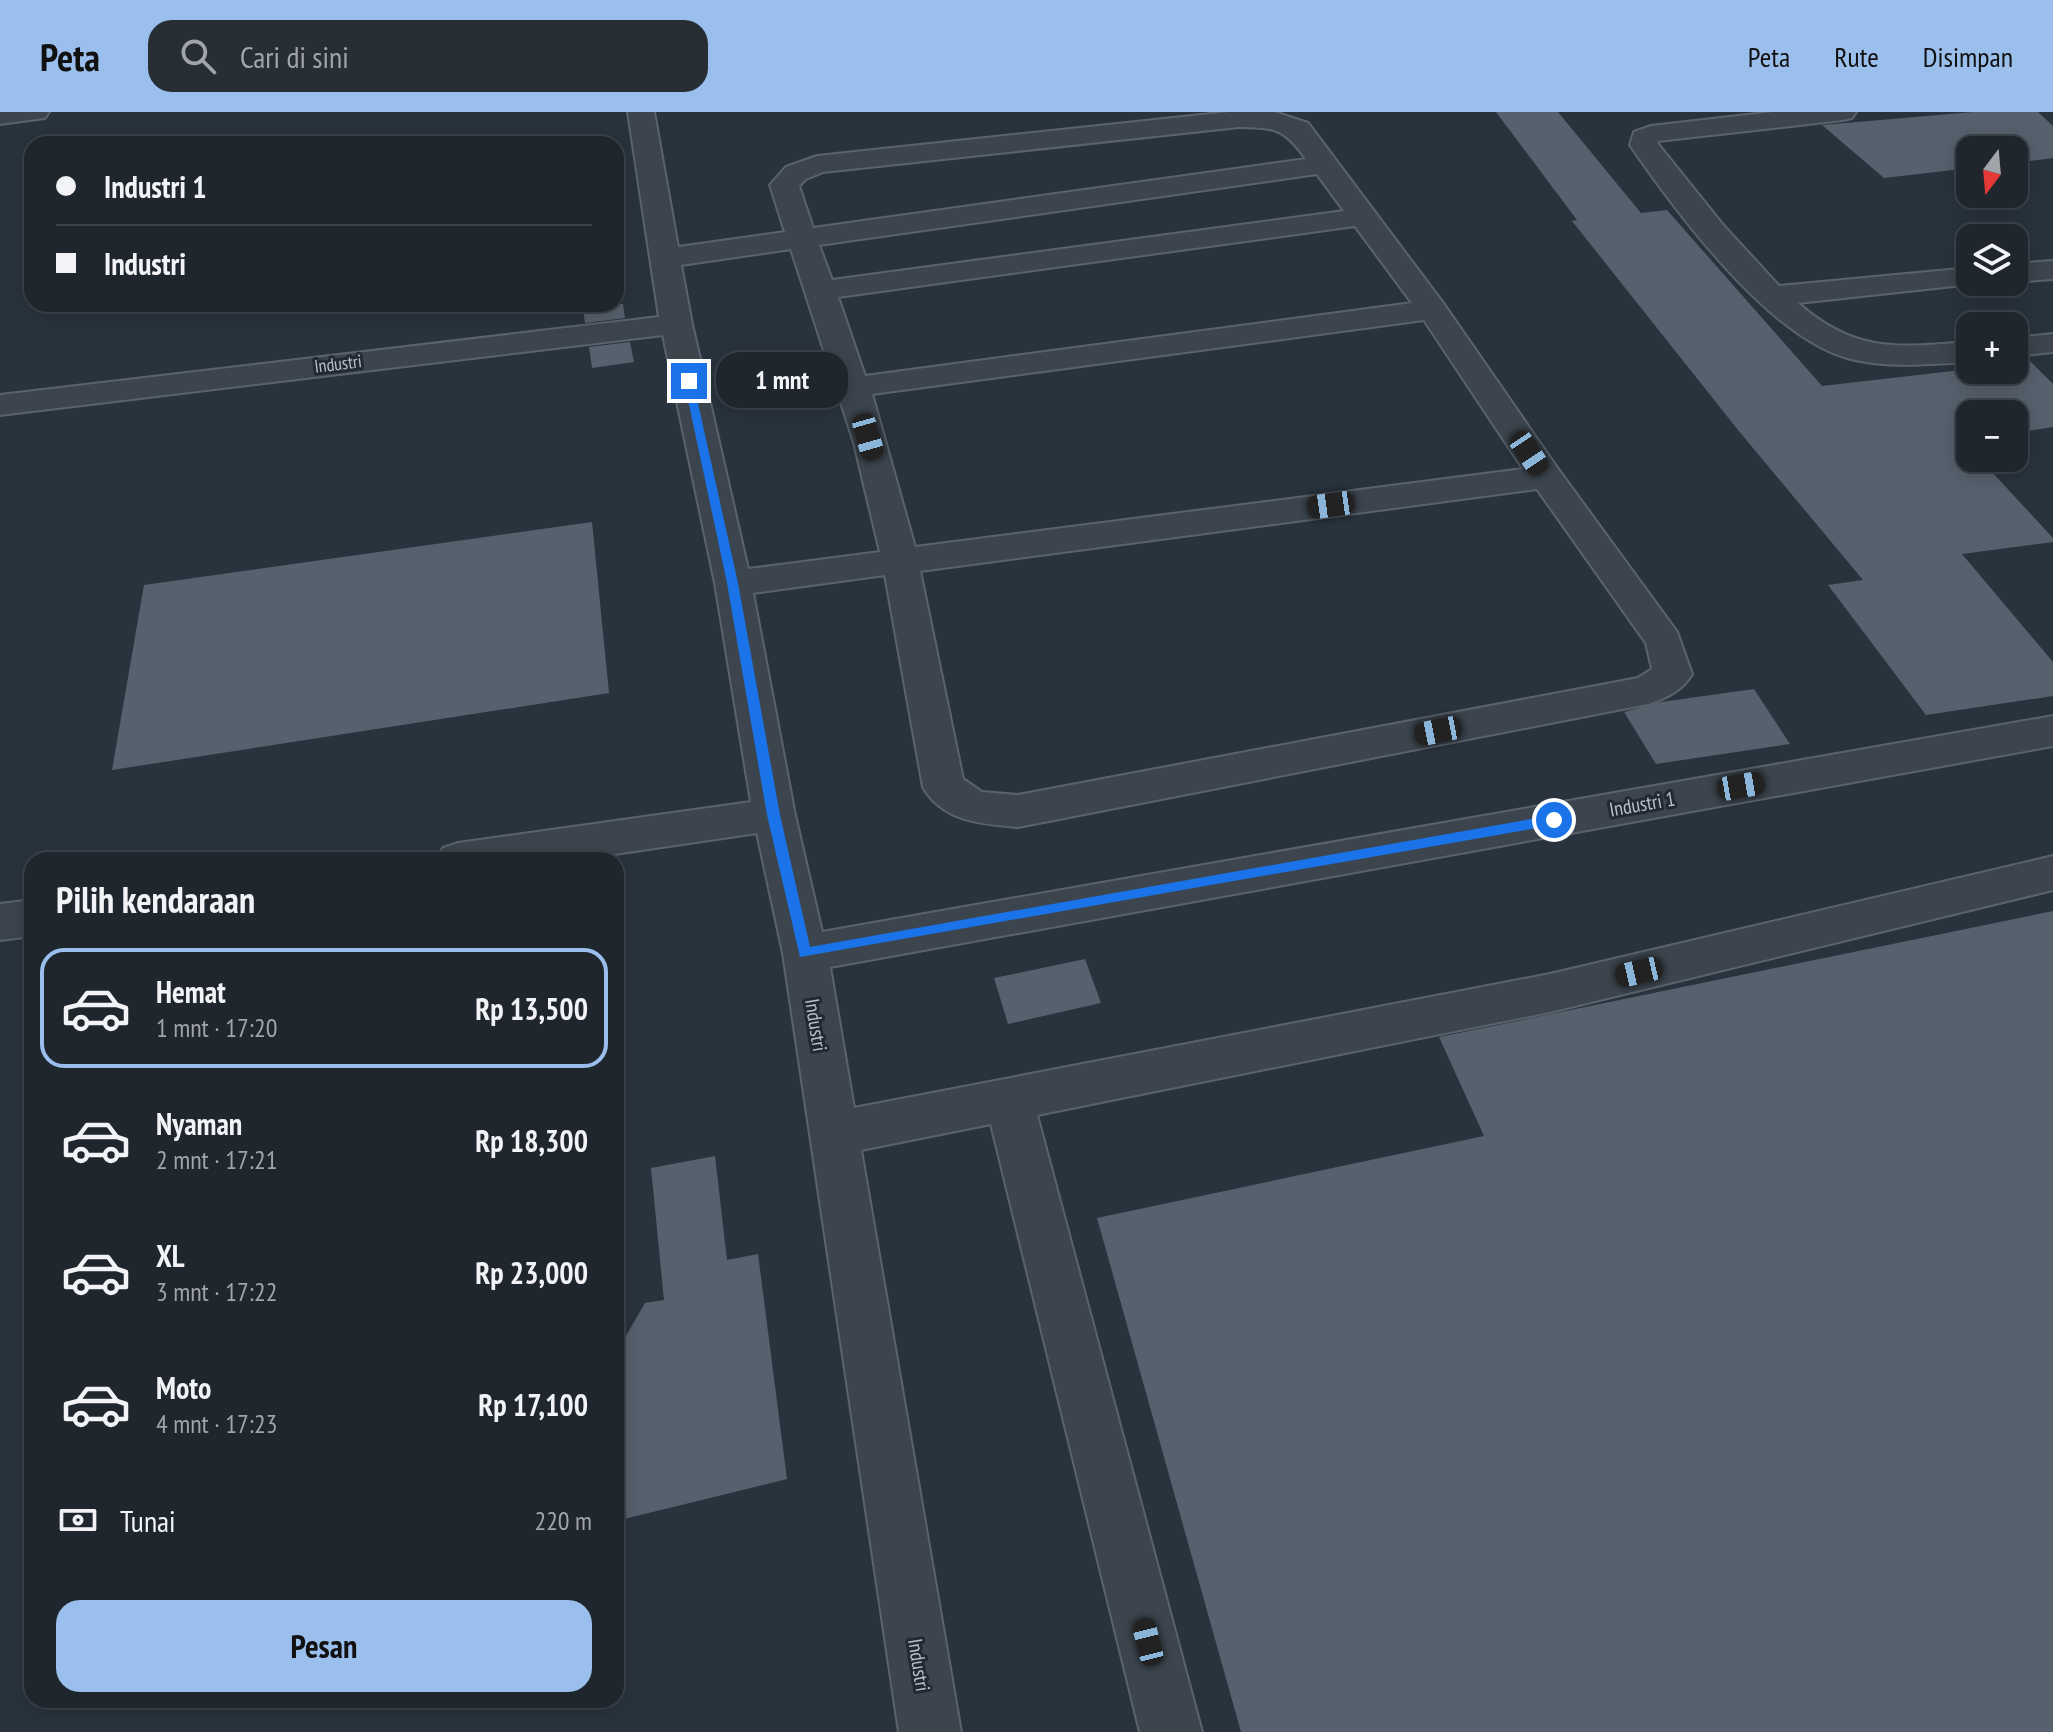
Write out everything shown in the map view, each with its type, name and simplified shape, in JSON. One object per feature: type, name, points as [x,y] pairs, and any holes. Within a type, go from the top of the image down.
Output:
[{"type":"lane","points":[[0,116],[36,112]]},
{"type":"lane","name":"Industri","points":[[641,112],[676,324],[733,583],[774,815],[805,953],[930,1732]]},
{"type":"lane","points":[[1843,112],[1651,134],[1644,138],[1644,145],[1743,265],[1793,317],[1836,343],[1857,351],[1880,354],[1956,352]]},
{"type":"lane","points":[[1239,119],[1275,120],[1298,129],[1323,165],[1432,310],[1546,477],[1664,641],[1673,674],[1648,690],[1018,811],[973,807],[944,787],[901,563],[854,387],[784,185],[796,173],[817,164],[1239,119]]},
{"type":"lane","points":[[665,258],[1323,165]]},
{"type":"lane","points":[[822,290],[1361,217]]},
{"type":"lane","points":[[2028,272],[2053,270]]},
{"type":"lane","points":[[1772,296],[1956,278]]},
{"type":"lane","points":[[854,387],[1432,310]]},
{"type":"lane","name":"Industri","points":[[0,405],[676,324]]},
{"type":"lane","points":[[2028,346],[2053,343]]},
{"type":"lane","points":[[733,583],[1546,477]]},
{"type":"lane","name":"Industri 1","points":[[805,953],[2053,731]]},
{"type":"lane","points":[[514,852],[774,815]]},
{"type":"lane","points":[[832,1134],[1550,993],[2053,873]]},
{"type":"lane","points":[[0,922],[24,919]]},
{"type":"lane","points":[[1009,1099],[1171,1732]]},
{"type":"building","points":[[1496,112],[1558,112],[1641,213],[1667,210],[1822,386],[1956,371],[1956,384],[2028,384],[2030,361],[2053,384],[2053,427],[2028,431],[2028,400],[1956,400],[1956,472],[1992,472],[2053,538],[2053,542],[1962,554],[2053,662],[2053,696],[1926,715],[1828,585],[1863,580],[1738,430],[1572,221],[1577,220]]},
{"type":"building","points":[[1973,112],[2038,112],[2053,126],[2053,158],[2028,161],[2028,136],[1956,136],[1956,170],[1884,178],[1822,125]]},
{"type":"building","points":[[624,311],[625,318],[585,323],[583,312]]},
{"type":"building","points":[[630,342],[634,362],[592,368],[589,347]]},
{"type":"building","points":[[592,522],[609,693],[112,770],[144,585]]},
{"type":"building","points":[[1754,689],[1790,744],[1656,764],[1624,712],[1661,702]]},
{"type":"building","points":[[2053,911],[2053,1732],[1241,1732],[1097,1218],[1484,1136],[1439,1037]]},
{"type":"building","points":[[1085,959],[1101,1003],[1008,1024],[994,978]]},
{"type":"building","points":[[715,1156],[727,1260],[758,1254],[787,1479],[624,1519],[624,1339],[645,1303],[664,1300],[651,1168]]},
{"type":"route","points":[[689,381],[733,583],[774,815],[805,953],[1554,820]]}]
